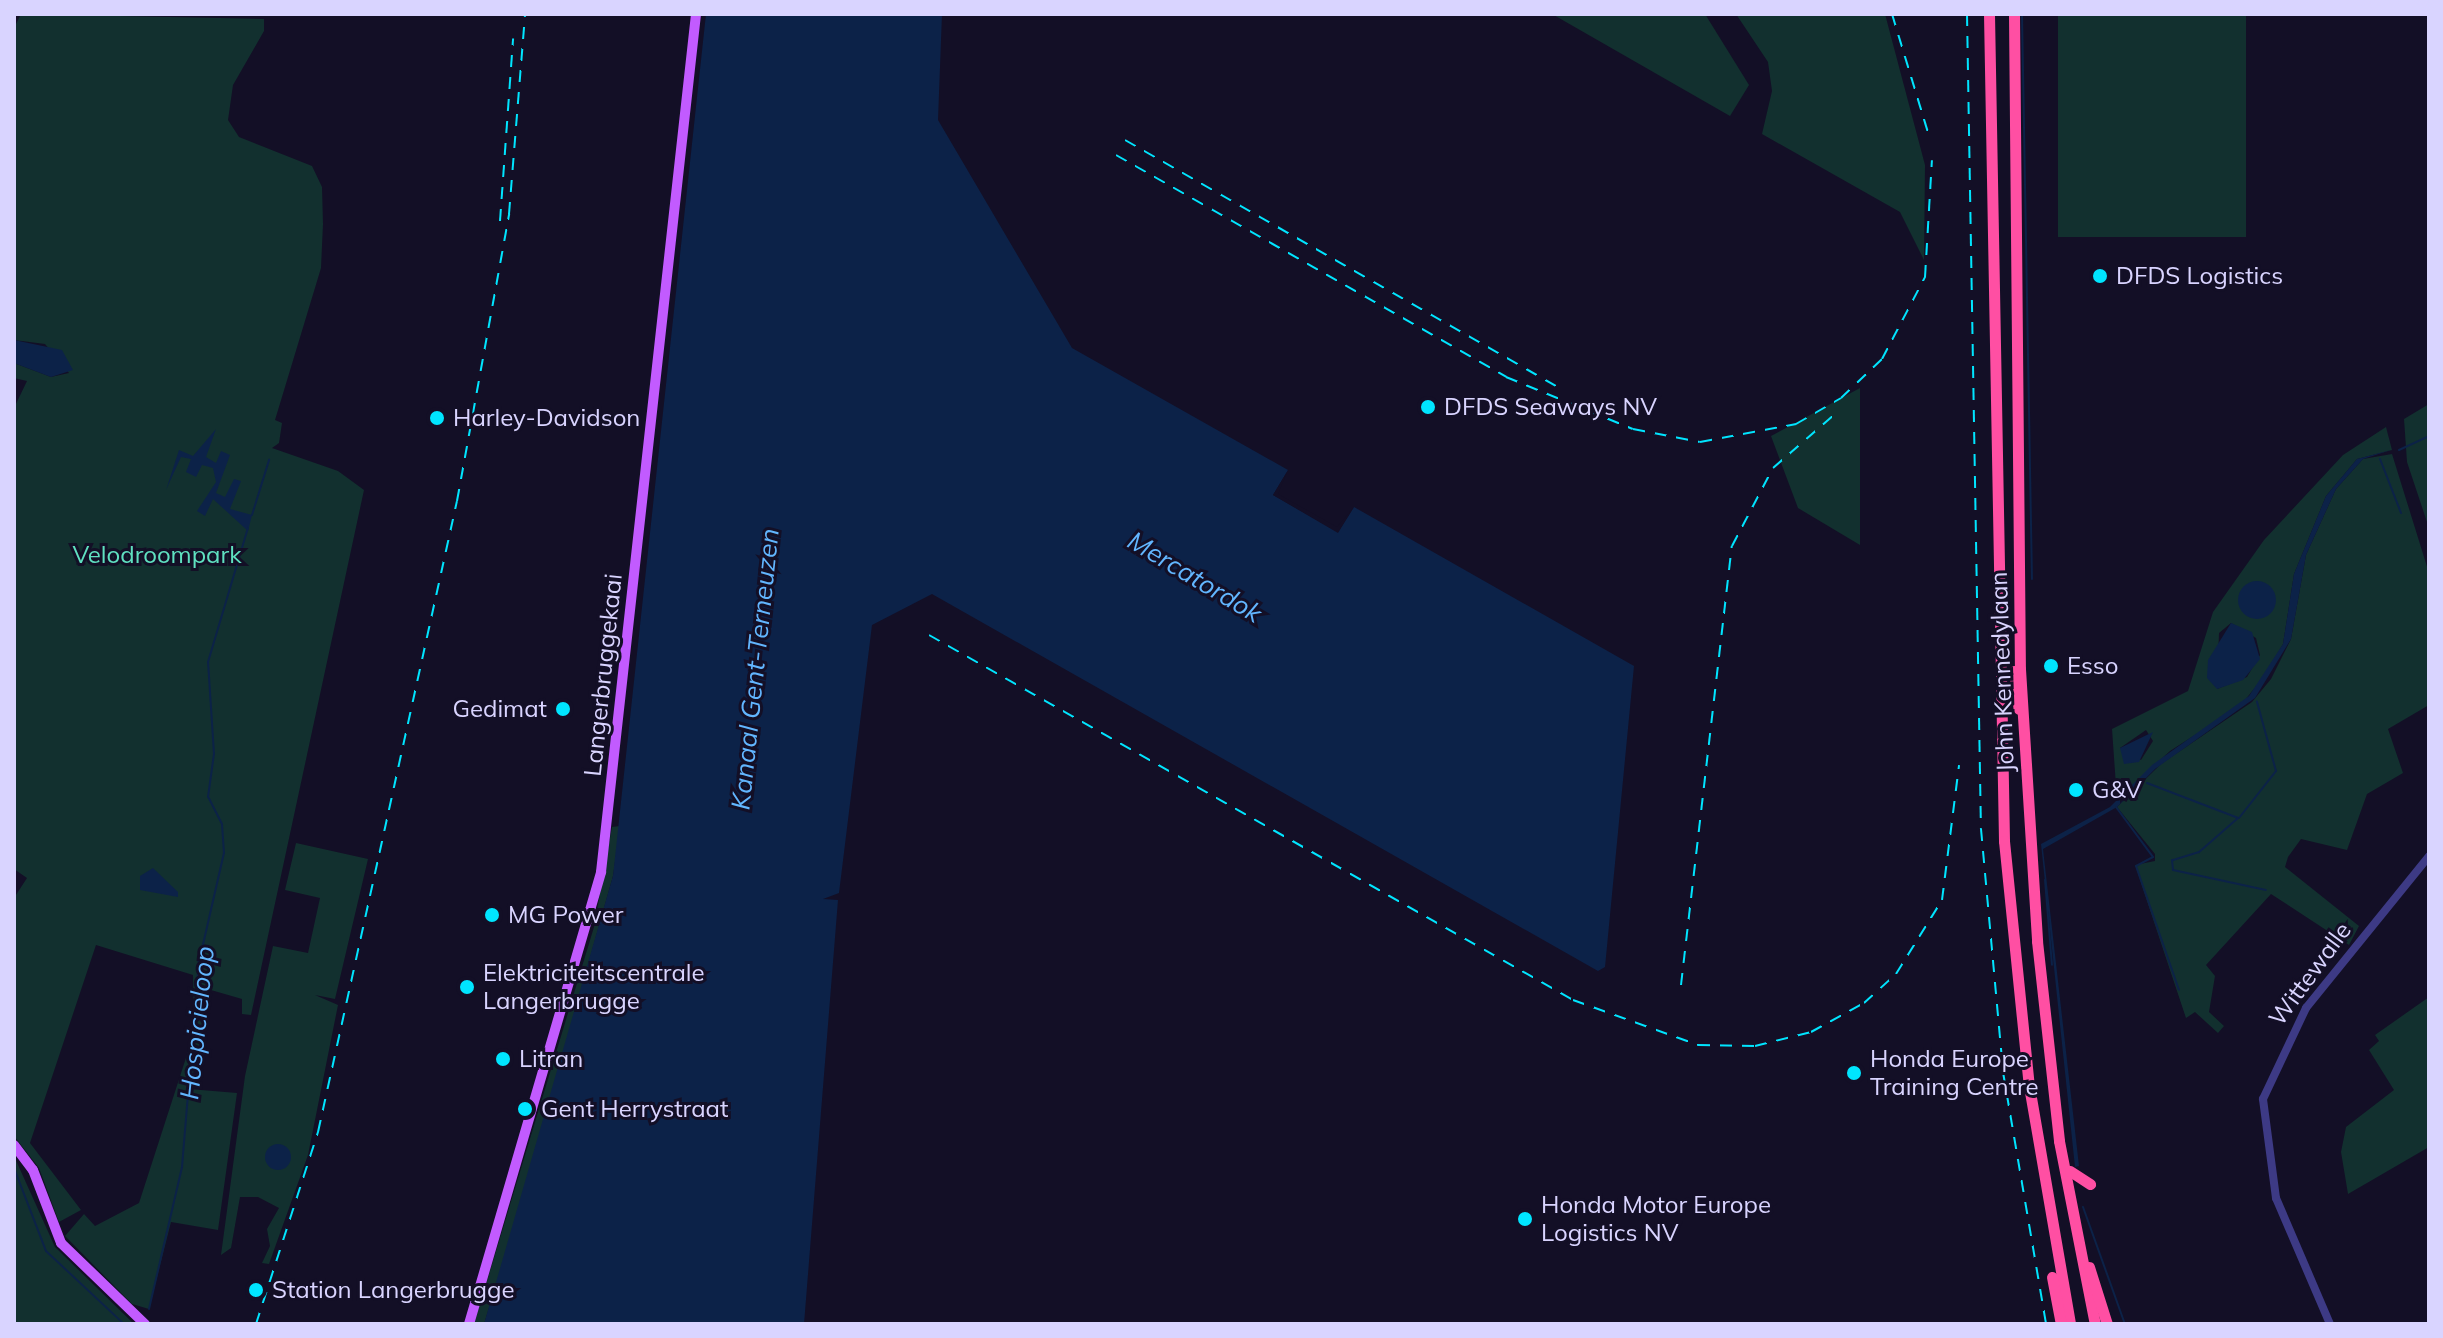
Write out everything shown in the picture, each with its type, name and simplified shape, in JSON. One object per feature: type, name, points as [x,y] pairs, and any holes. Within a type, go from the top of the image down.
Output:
[{"type":"highway","name":"John Kennedylaan","points":[[1989,14],[2000,763],[2029,1086],[2070,1324]]},
{"type":"highway","name":"John Kennedylaan","points":[[2007,14],[2014,678],[2030,953],[2054,1153],[2087,1324]]},
{"type":"highway","name":"John Kennedylaan","points":[[2014,14],[2019,529],[2037,941],[2057,1130],[2095,1324]]},
{"type":"highway","points":[[2019,529],[2027,629]]},
{"type":"highway","points":[[2029,1086],[2061,1324]]},
{"type":"highway","points":[[2057,1130],[2070,1171],[2090,1184],[2075,1199],[2107,1324]]},
{"type":"main road","name":"Langerbruggekaai","points":[[469,1324],[601,872],[696,14]]},
{"type":"main road","points":[[14,1145],[33,1170],[61,1243],[145,1324]]},
{"type":"street","name":"Wittewalle","points":[[2330,1324],[2277,1200],[2262,1132],[2263,1099],[2286,1040],[2429,856]]},
{"type":"green space","name":"Velodroompark","points":[[21,14],[264,19],[264,31],[233,85],[228,120],[239,137],[312,166],[322,187],[323,224],[321,268],[275,420],[282,423],[279,443],[272,448],[338,471],[364,490],[251,1015],[242,1014],[242,999],[204,988],[203,1034],[189,1089],[237,1093],[218,1230],[171,1222],[149,1309],[132,1304],[65,1236],[84,1214],[95,1226],[139,1203],[194,1033],[193,975],[96,945],[30,1143],[81,1210],[59,1222],[39,1168],[14,1136],[14,898],[27,878],[14,869],[14,408],[27,381],[14,378],[14,363],[51,377],[69,373],[45,344],[14,340],[14,28]]},
{"type":"green space","points":[[1552,14],[1705,14],[1749,85],[1730,116]]},
{"type":"green space","points":[[1736,14],[1885,14],[1925,165],[1924,260],[1900,212],[1762,134],[1772,91],[1768,62]]},
{"type":"green space","points":[[2058,14],[2246,14],[2246,237],[2058,237]]},
{"type":"green space","points":[[1860,388],[1860,545],[1798,508],[1771,436]]},
{"type":"green space","points":[[2429,404],[2429,528],[2407,462],[2404,419]]},
{"type":"green space","points":[[2386,427],[2392,450],[2357,459],[2326,496],[2294,574],[2283,644],[2263,678],[2240,706],[2170,751],[2117,800],[2112,729],[2188,691],[2213,612],[2264,540],[2343,455]],"holes":[[[2231,623],[2256,638],[2260,655],[2247,677],[2217,689],[2219,633]],[[2146,730],[2153,741],[2141,760],[2120,748]]]},
{"type":"green space","points":[[2392,454],[2429,573],[2429,705],[2388,729],[2403,773],[2367,794],[2347,850],[2301,839],[2288,857],[2285,867],[2359,926],[2349,945],[2271,894],[2206,965],[2215,976],[2209,1012],[2224,1026],[2218,1033],[2195,1012],[2186,1018],[2135,865],[2155,861],[2155,854],[2117,807],[2161,764],[2252,702],[2271,679],[2291,639],[2306,555],[2336,489],[2363,459]]},
{"type":"green space","points":[[620,826],[613,876],[516,1221],[484,1324],[474,1324],[594,927],[612,827]]},
{"type":"green space","points":[[296,843],[368,859],[335,999],[315,995],[338,1005],[308,1155],[269,1264],[262,1263],[270,1246],[267,1229],[279,1208],[258,1197],[240,1197],[231,1248],[221,1255],[245,1076],[273,946],[308,953],[320,898],[285,890]]},
{"type":"green space","points":[[2429,997],[2429,1147],[2348,1194],[2341,1152],[2346,1127],[2394,1090],[2369,1050],[2379,1041],[2375,1035]]},
{"type":"green space","points":[[14,1156],[55,1247],[134,1324],[14,1324]]},
{"type":"water","points":[[706,14],[942,14],[938,120],[1072,348],[1288,470],[1273,495],[1338,532],[1354,507],[1634,666],[1605,967],[1598,971],[932,594],[872,625],[839,893],[823,899],[838,900],[804,1324],[484,1324],[613,876]]},
{"type":"water","points":[[14,340],[62,350],[73,370],[51,377],[14,363]]},
{"type":"water","points":[[216,429],[206,457],[216,463],[221,451],[230,455],[216,493],[225,497],[234,479],[241,481],[230,509],[252,515],[248,531],[213,499],[205,516],[197,511],[216,482],[213,468],[202,465],[196,477],[186,472],[191,459],[181,457],[166,490],[179,450],[193,456]]},
{"type":"water","points":[[2391,450],[2363,459],[2336,489],[2306,555],[2291,639],[2255,698],[2155,769],[2117,807],[2043,849],[2079,1166],[2075,1167],[2041,844],[2110,807],[2152,765],[2249,696],[2283,644],[2294,574],[2326,496],[2357,459]]},
{"type":"water","points":[[2257,581],[2270,587],[2276,600],[2270,613],[2257,619],[2244,613],[2238,600],[2244,587]]},
{"type":"water","points":[[2231,623],[2252,632],[2260,659],[2243,680],[2217,689],[2207,678],[2208,660]]},
{"type":"water","points":[[2153,732],[2139,762],[2124,764],[2120,748]]},
{"type":"water","points":[[153,868],[178,892],[178,897],[140,890],[140,876]]},
{"type":"water","points":[[278,1144],[287,1148],[291,1157],[287,1166],[278,1170],[269,1166],[265,1157],[269,1148]]},
{"type":"pier","points":[[1288,470],[1278,494],[1337,527],[1354,507],[1338,533],[1273,495]]},
{"type":"waterway","points":[[2022,14],[2032,579]]},
{"type":"waterway","points":[[2399,450],[2429,436]]},
{"type":"waterway","points":[[2380,459],[2401,513]]},
{"type":"waterway","name":"Hospicieloop","points":[[252,515],[269,460]]},
{"type":"waterway","name":"Hospicieloop","points":[[149,1309],[182,1167],[199,962],[224,853],[222,824],[208,797],[214,754],[208,662],[248,528]]},
{"type":"waterway","points":[[2239,818],[2276,771],[2257,702]]},
{"type":"waterway","points":[[2147,783],[2238,818],[2199,852],[2172,860],[2173,870],[2266,890]]},
{"type":"waterway","points":[[2116,807],[2153,857],[2136,866],[2179,990]]},
{"type":"waterway","points":[[2045,880],[2052,965]]},
{"type":"waterway","points":[[14,1168],[46,1251],[124,1324]]},
{"type":"waterway","points":[[2083,1207],[2125,1324]]},
{"type":"railway","points":[[256,1324],[318,1132],[457,501],[509,214],[525,14]]},
{"type":"railway","points":[[1892,14],[1930,139]]},
{"type":"railway","points":[[1967,14],[1981,829],[2003,1072],[2046,1324]]},
{"type":"railway","points":[[500,221],[513,38]]},
{"type":"railway","points":[[1125,140],[1563,390]]},
{"type":"railway","points":[[1116,155],[1506,377],[1633,429],[1700,442],[1796,424],[1841,398],[1882,359],[1925,277],[1932,160]]},
{"type":"railway","points":[[1681,985],[1732,546],[1773,468],[1834,415]]},
{"type":"railway","points":[[929,635],[1573,1000],[1698,1045],[1755,1046],[1811,1032],[1864,1003],[1896,974],[1942,900],[1959,765]]},
{"type":"place","name":"DFDS Logistics","points":[[2100,276]]},
{"type":"place","name":"DFDS Seaways NV","points":[[1428,407]]},
{"type":"place","name":"Harley-Davidson","points":[[437,418]]},
{"type":"place","name":"Esso","points":[[2051,666]]},
{"type":"place","name":"Gedimat","points":[[563,709]]},
{"type":"place","name":"G&V","points":[[2076,790]]},
{"type":"place","name":"MG Power","points":[[492,915]]},
{"type":"place","name":"Elektriciteitscentrale Langerbrugge","points":[[467,987]]},
{"type":"place","name":"Litran","points":[[503,1059]]},
{"type":"place","name":"Honda Europe Training Centre","points":[[1854,1073]]},
{"type":"place","name":"Gent Herrystraat","points":[[525,1109]]},
{"type":"place","name":"Honda Motor Europe Logistics NV","points":[[1525,1219]]},
{"type":"place","name":"Station Langerbrugge","points":[[256,1290]]},
{"type":"water label","name":"Mercatordok","points":[[1195,577]]},
{"type":"water label","name":"Kanaal Gent-Terneuzen","points":[[755,669]]}]
